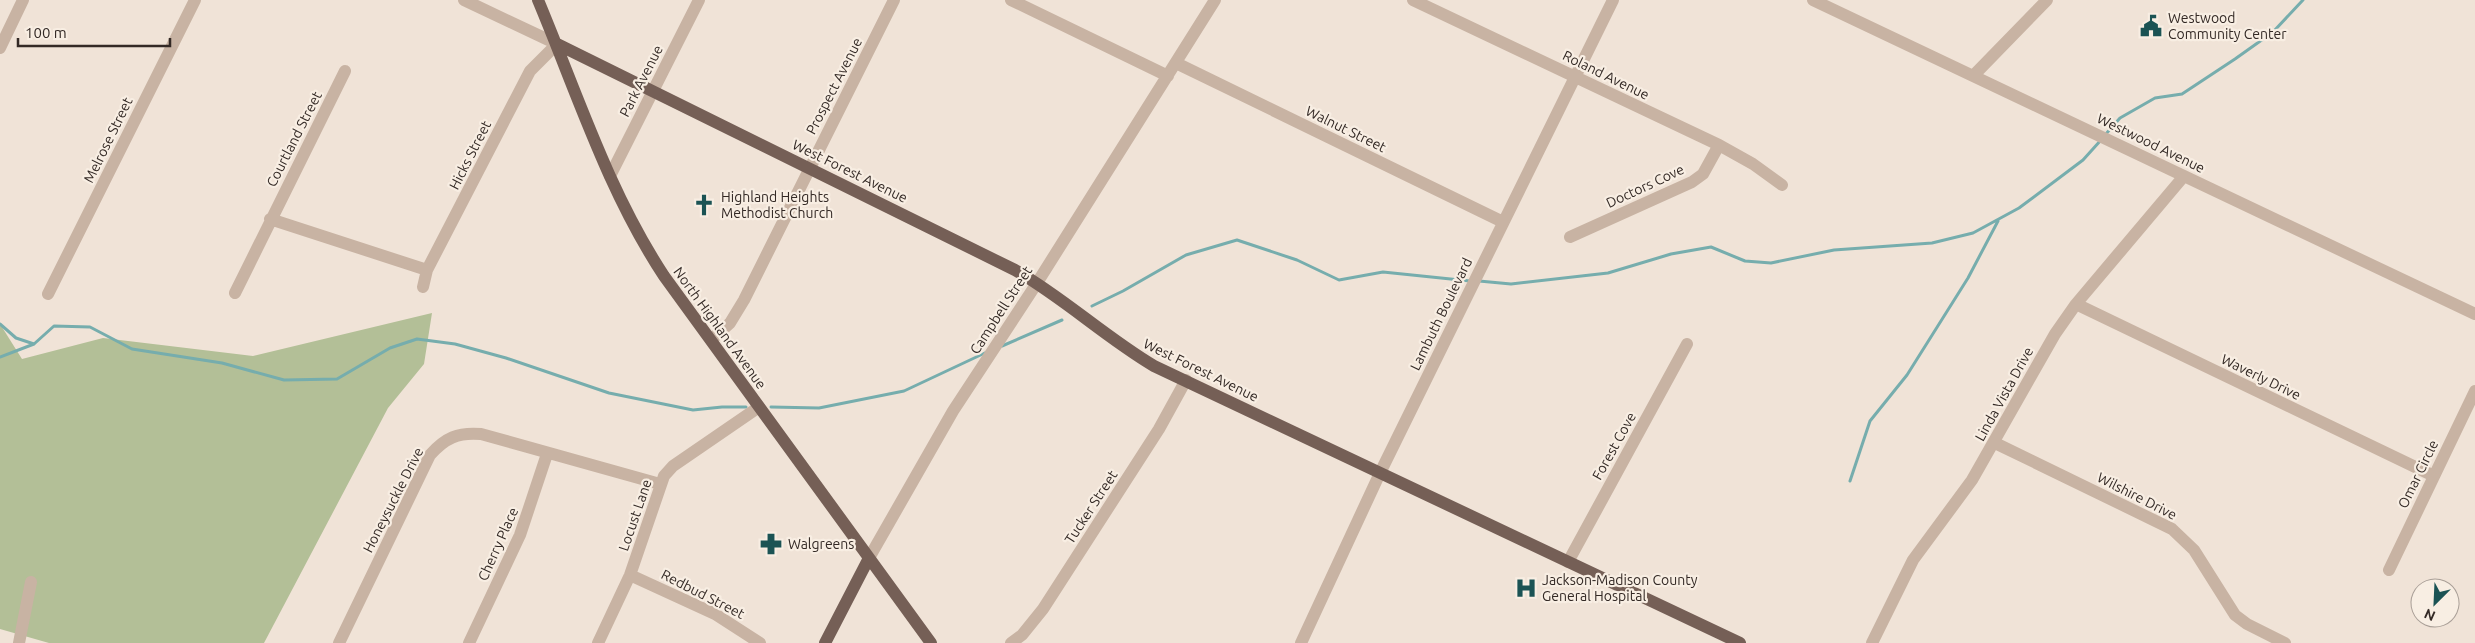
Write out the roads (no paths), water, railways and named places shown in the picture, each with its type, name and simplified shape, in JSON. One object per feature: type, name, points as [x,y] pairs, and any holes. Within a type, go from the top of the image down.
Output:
[{"type":"main road","name":"North Highland Avenue","points":[[538,0],[610,176],[640,240],[710,340],[932,643]]},
{"type":"main road","name":"West Forest Avenue","points":[[556,44],[1015,270],[1037,283],[1129,351],[1186,380],[1740,643]]},
{"type":"main road","name":"Campbell Street","points":[[825,643],[869,558]]},
{"type":"street","points":[[0,48],[23,0]]},
{"type":"street","name":"Melrose Street","points":[[48,294],[195,0]]},
{"type":"street","points":[[464,0],[556,44]]},
{"type":"street","name":"Park Avenue","points":[[610,176],[699,0]]},
{"type":"street","name":"Prospect Avenue","points":[[710,340],[730,323],[744,300],[894,0]]},
{"type":"street","points":[[1011,0],[1168,76]]},
{"type":"street","name":"Campbell Street","points":[[869,558],[953,411],[1037,283],[1215,0]]},
{"type":"street","name":"Roland Avenue","points":[[1414,0],[1719,145],[1753,164],[1782,185]]},
{"type":"street","name":"Lambuth Boulevard","points":[[1301,643],[1380,473],[1480,267],[1614,0]]},
{"type":"street","name":"Westwood Avenue","points":[[1813,0],[2475,314]]},
{"type":"street","points":[[1974,75],[2047,0]]},
{"type":"street","name":"Hicks Street","points":[[423,288],[427,270],[530,71],[556,44]]},
{"type":"street","name":"Walnut Street","points":[[1176,64],[1503,222]]},
{"type":"street","name":"Courtland Street","points":[[235,293],[270,219],[345,72]]},
{"type":"street","name":"Doctors Cove","points":[[1570,237],[1692,182],[1703,174],[1719,145]]},
{"type":"street","name":"Linda Vista Drive","points":[[1872,643],[1913,560],[1972,480],[1995,443],[2055,334],[2076,304],[2184,176]]},
{"type":"street","points":[[270,219],[427,270]]},
{"type":"street","name":"Waverly Drive","points":[[2076,304],[2434,476]]},
{"type":"street","name":"Forest Cove","points":[[1568,562],[1687,344]]},
{"type":"street","name":"Tucker Street","points":[[1011,643],[1022,635],[1043,609],[1160,429],[1186,380]]},
{"type":"street","name":"Omar Circle","points":[[2389,570],[2475,391]]},
{"type":"street","name":"Locust Lane","points":[[598,643],[630,575],[664,476],[674,466],[761,410]]},
{"type":"street","name":"Honeysuckle Drive","points":[[339,643],[430,455],[440,444],[452,436],[467,432],[481,434],[547,454],[660,484]]},
{"type":"street","name":"Wilshire Drive","points":[[1995,443],[2172,529],[2194,550],[2235,615],[2247,624],[2285,643]]},
{"type":"street","name":"Cherry Place","points":[[469,643],[520,535],[547,454]]},
{"type":"street","name":"Redbud Street","points":[[630,575],[715,614],[760,643]]},
{"type":"street","points":[[19,643],[31,582]]},
{"type":"waterway","points":[[2105,135],[2120,118],[2155,98],[2182,94],[2235,59],[2273,32],[2303,0]]},
{"type":"waterway","points":[[1479,281],[1511,284],[1608,273],[1671,254],[1711,247],[1745,261],[1771,263],[1834,250],[1932,243],[1973,233],[2019,208],[2083,160],[2101,140]]},
{"type":"waterway","points":[[1850,481],[1870,421],[1907,375],[1968,278],[1998,221]]},
{"type":"waterway","points":[[1092,306],[1123,291],[1186,255],[1237,240],[1297,260],[1339,280],[1383,272],[1470,281]]},
{"type":"waterway","points":[[1002,346],[1062,320]]},
{"type":"waterway","points":[[0,324],[16,338],[34,344],[54,326],[90,327],[132,349],[222,363],[284,380],[337,379],[390,348],[417,339],[455,344],[506,358],[609,393],[693,410],[746,407]]},
{"type":"waterway","points":[[0,357],[34,344]]},
{"type":"waterway","points":[[771,407],[819,408],[904,391],[987,352]]},
{"type":"place","name":"Westwood Community Center","points":[[2151,26]]},
{"type":"place","name":"Highland Heights Methodist Church","points":[[704,205]]},
{"type":"place","name":"Walgreens","points":[[771,544]]},
{"type":"place","name":"Jackson-Madison County General Hospital","points":[[1526,588]]}]
